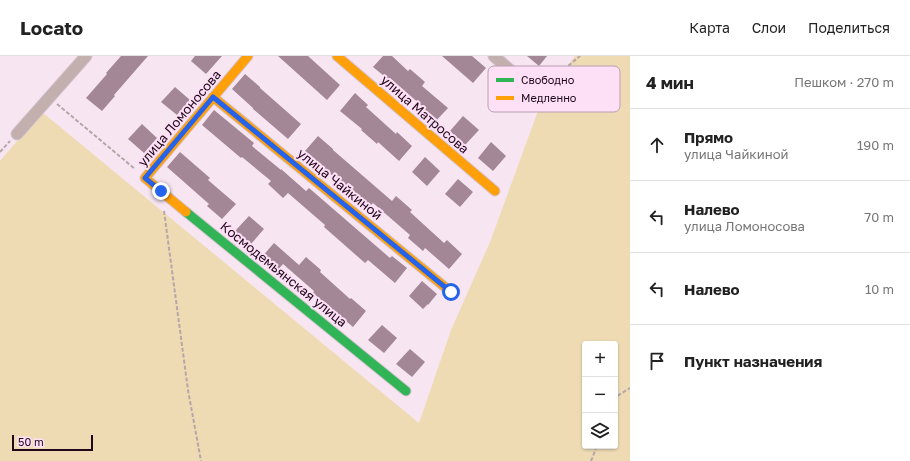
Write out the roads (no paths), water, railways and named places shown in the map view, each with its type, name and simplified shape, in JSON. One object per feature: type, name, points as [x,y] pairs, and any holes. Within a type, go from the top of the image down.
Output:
[{"type":"street","points":[[17,134],[86,56]]},
{"type":"street","name":"улица Ломоносова","points":[[145,178],[248,56]]},
{"type":"street","name":"улица Матросова","points":[[337,56],[495,191]]},
{"type":"street","points":[[494,56],[505,66]]},
{"type":"street","name":"улица Чайкиной","points":[[213,97],[451,292]]},
{"type":"street","name":"Космодемьянская улица","points":[[145,178],[406,391]]}]
